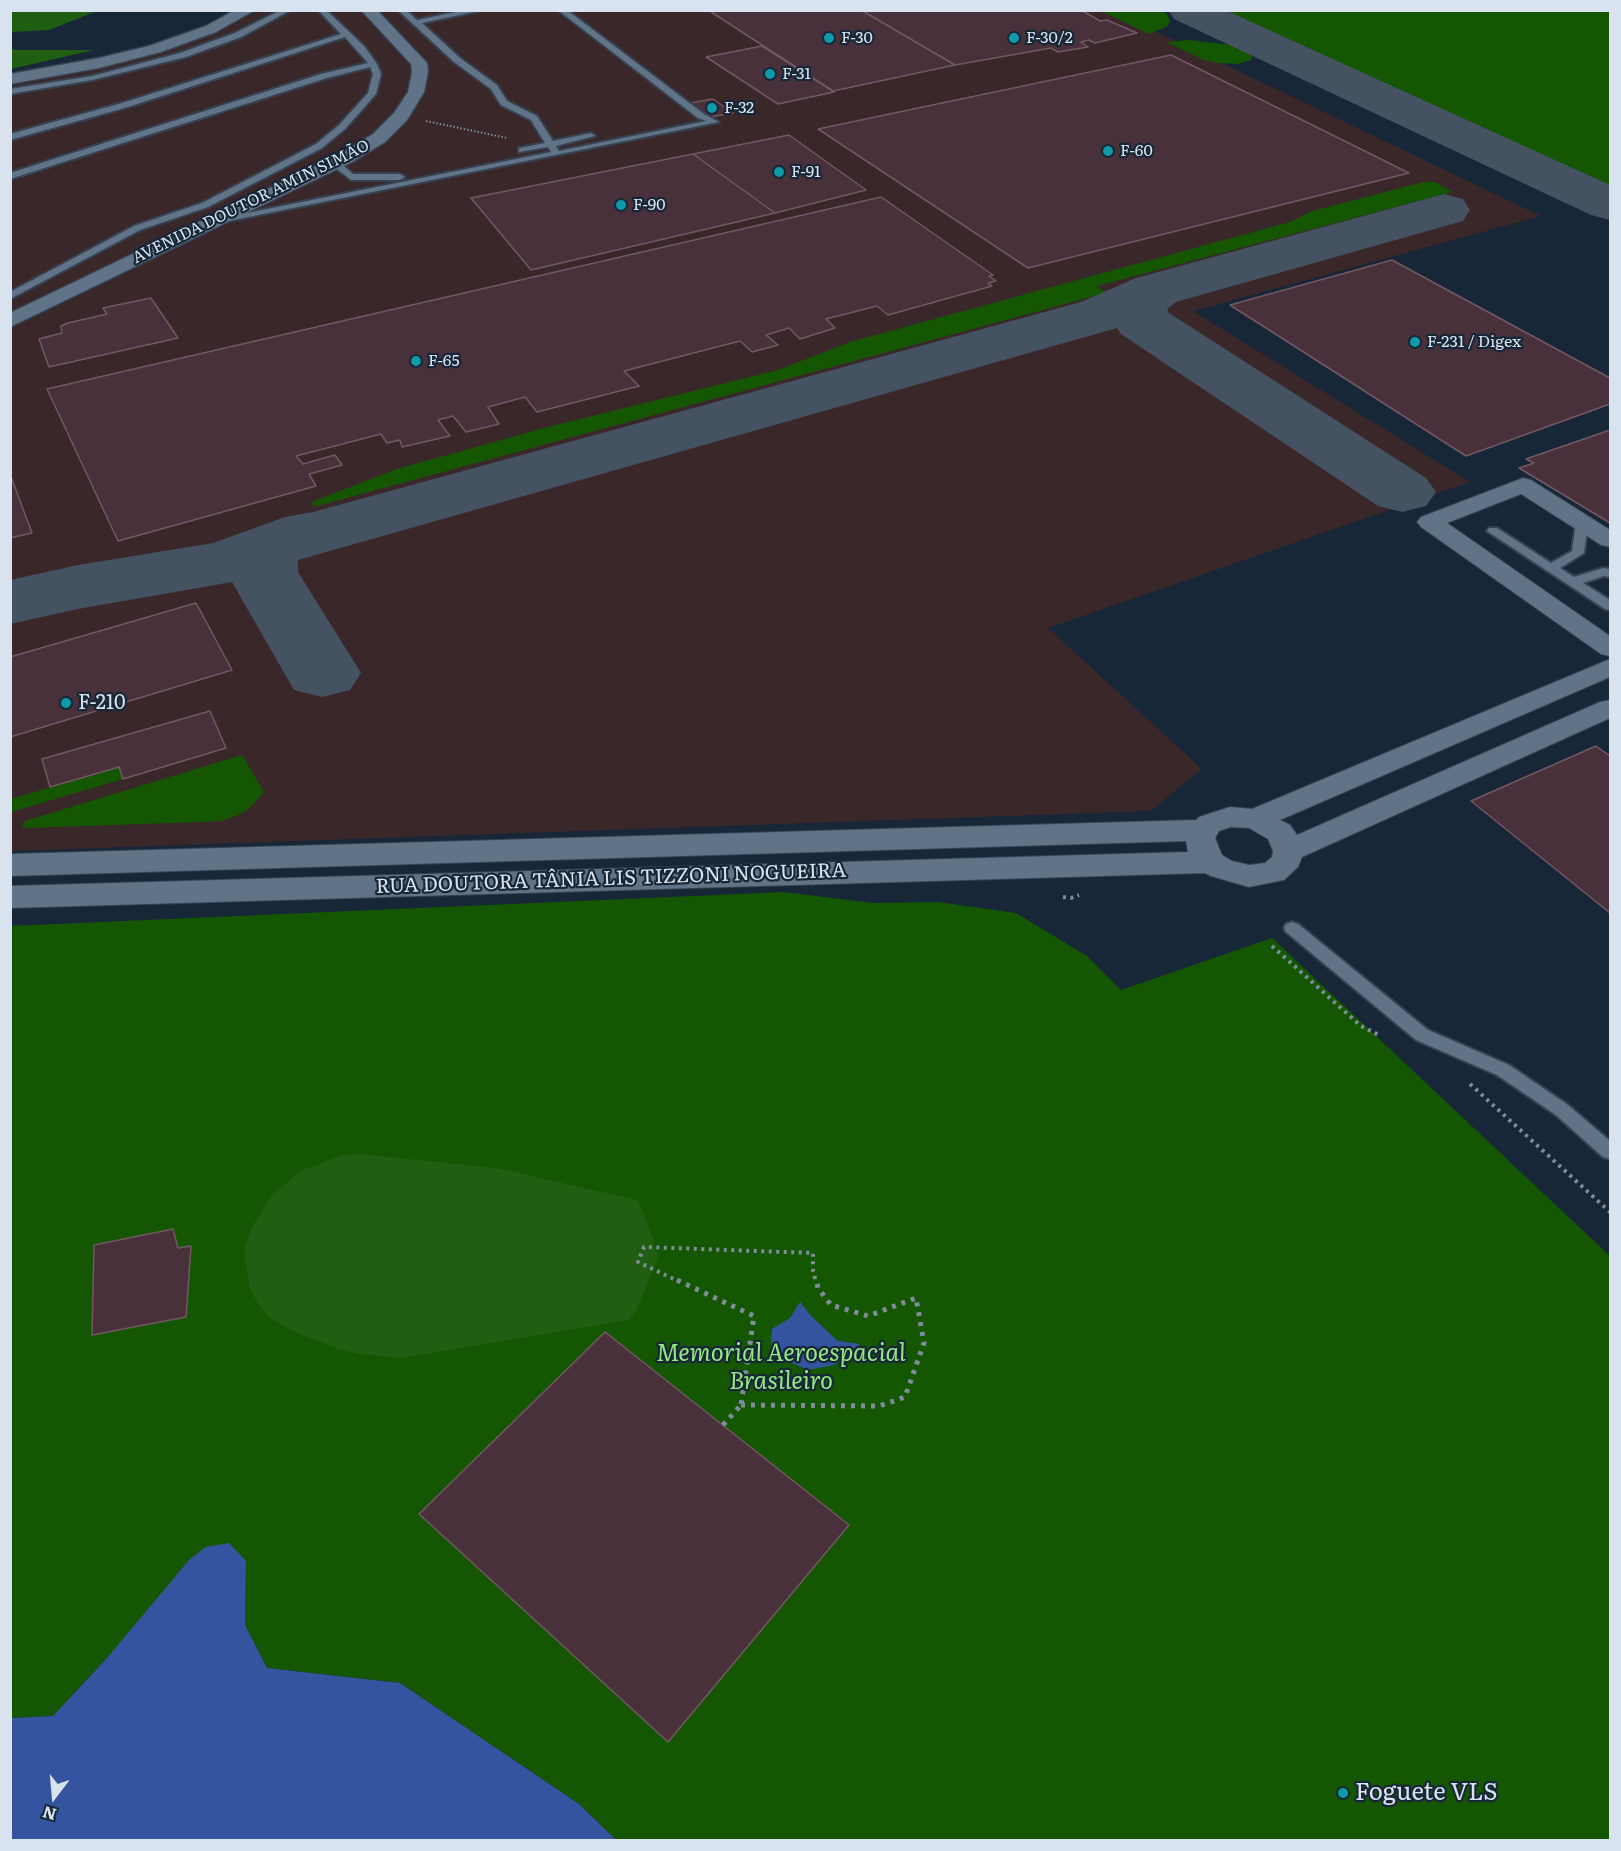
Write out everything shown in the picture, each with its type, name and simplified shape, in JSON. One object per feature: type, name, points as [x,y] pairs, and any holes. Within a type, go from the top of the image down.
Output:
[{"type":"street","points":[[10,79],[99,63],[155,49],[211,29],[248,10]]},
{"type":"street","name":"AVENIDA DOUTOR AMIN SIMÃO","points":[[10,321],[335,163],[379,138],[401,116],[416,92],[420,72],[419,63],[368,10]]},
{"type":"street","points":[[1611,540],[1523,484],[1429,522],[1611,648]]},
{"type":"street","name":"RUA DOUTORA TÂNIA LIS TIZZONI NOGUEIRA","points":[[1255,819],[1611,667]]},
{"type":"street","name":"RUA DOUTORA TÂNIA LIS TIZZONI NOGUEIRA","points":[[1288,851],[1611,708]]},
{"type":"street","name":"RUA DOUTORA TÂNIA LIS TIZZONI NOGUEIRA","points":[[10,865],[1203,830],[1218,819],[1230,817],[1255,819],[1279,832],[1286,842],[1288,851],[1287,860],[1281,867],[1261,875],[1235,874],[1211,862],[10,897]]},
{"type":"street","points":[[1203,830],[1200,846],[1211,862]]},
{"type":"lane","points":[[10,296],[137,228],[205,205],[319,146],[342,127],[372,94],[376,75],[374,64],[361,48],[321,10]]},
{"type":"lane","points":[[401,10],[457,60],[494,87],[504,103],[534,118],[557,154]]},
{"type":"lane","points":[[416,22],[480,10]]},
{"type":"lane","points":[[207,224],[715,122],[701,116],[669,89],[561,10]]},
{"type":"lane","points":[[10,92],[92,78],[183,55],[238,35],[287,11]]},
{"type":"lane","points":[[10,137],[125,105],[345,35]]},
{"type":"lane","points":[[10,176],[315,79],[374,64]]},
{"type":"lane","points":[[620,130],[701,116]]},
{"type":"lane","points":[[335,163],[351,177],[396,177],[464,165],[597,135]]},
{"type":"lane","points":[[333,199],[351,177]]},
{"type":"lane","points":[[1551,568],[1578,553],[1582,522]]},
{"type":"lane","points":[[1493,531],[1611,606]]},
{"type":"lane","points":[[1573,582],[1603,572],[1611,573]]},
{"type":"lane","points":[[1292,928],[1422,1035],[1503,1070],[1562,1110],[1611,1152]]},
{"type":"path","points":[[401,116],[549,144]]},
{"type":"path","points":[[1272,946],[1361,1026],[1382,1036]]},
{"type":"path","points":[[1466,1081],[1611,1212]]},
{"type":"path","points":[[723,1425],[741,1405],[754,1316],[638,1262],[644,1246],[813,1253],[813,1271],[818,1288],[831,1305],[868,1316],[916,1299],[924,1343],[905,1397],[879,1406],[741,1405]]},
{"type":"shaded area","points":[[258,11],[1113,11],[1541,216],[1193,311],[1470,482],[1048,628],[1202,769],[1150,811],[11,851],[11,83],[146,56],[208,35]]},
{"type":"green space","points":[[11,10],[97,11],[49,30],[11,32]]},
{"type":"green space","points":[[1101,11],[1161,11],[1167,14],[1170,21],[1168,26],[1149,34]]},
{"type":"green space","points":[[1221,11],[1610,11],[1610,187]]},
{"type":"green space","points":[[1189,40],[1233,45],[1247,51],[1252,57],[1251,60],[1238,64],[1217,63],[1204,60],[1166,42]]},
{"type":"green space","points":[[11,49],[18,50],[94,50],[11,69]]},
{"type":"green space","points":[[1424,182],[1435,182],[1452,192],[1097,286],[1106,293],[317,506],[311,505],[314,501],[397,469],[544,428],[778,370],[850,342],[1290,222],[1312,211]]},
{"type":"green space","points":[[242,755],[264,792],[250,808],[221,821],[27,828],[22,826],[25,821]]},
{"type":"green space","points":[[119,767],[123,779],[11,812],[11,799]]},
{"type":"green space","name":"Memorial Aeroespacial Brasileiro","points":[[784,892],[873,903],[938,902],[1016,913],[1087,956],[1121,990],[1272,938],[1610,1256],[1610,1840],[616,1840],[579,1804],[400,1683],[267,1668],[245,1625],[246,1561],[107,1658],[53,1716],[11,1718],[10,926]]},
{"type":"green space","points":[[359,1154],[496,1168],[637,1200],[646,1218],[658,1256],[636,1311],[629,1320],[402,1358],[359,1354],[338,1349],[294,1332],[269,1317],[258,1304],[250,1288],[245,1247],[252,1227],[272,1195],[302,1170],[341,1156]]},
{"type":"water","points":[[800,1302],[811,1316],[838,1341],[860,1344],[850,1355],[834,1365],[808,1370],[785,1360],[771,1344],[772,1329],[790,1318]]},
{"type":"water","points":[[229,1543],[246,1561],[245,1625],[267,1668],[400,1683],[579,1804],[616,1840],[11,1840],[11,1718],[53,1716],[107,1658],[190,1559],[206,1547]]},
{"type":"building","name":"F-30","points":[[708,10],[861,10],[955,65],[833,91]]},
{"type":"building","name":"F-30/2","points":[[861,10],[1081,10],[1100,21],[1107,20],[1137,33],[1095,43],[1089,40],[1081,42],[1088,47],[1058,52],[1051,48],[955,65]]},
{"type":"building","name":"F-31","points":[[762,46],[834,92],[778,104],[706,57]]},
{"type":"building","name":"F-60","points":[[1171,55],[1409,173],[1028,268],[818,129]]},
{"type":"building","name":"F-32","points":[[713,99],[733,113],[710,117],[690,103]]},
{"type":"building","name":"F-91","points":[[789,135],[866,190],[775,213],[693,154]]},
{"type":"building","name":"F-90","points":[[693,154],[775,213],[531,270],[471,198]]},
{"type":"building","name":"F-65","points":[[881,197],[993,275],[989,276],[996,281],[988,283],[992,286],[888,315],[877,306],[826,319],[835,328],[800,339],[789,328],[766,335],[778,345],[752,352],[740,341],[624,371],[639,386],[537,412],[525,397],[488,407],[499,424],[466,432],[453,416],[438,420],[450,436],[402,447],[400,440],[387,443],[381,434],[296,456],[303,464],[335,455],[342,465],[309,474],[316,486],[118,541],[47,389]]},
{"type":"building","name":"F-231 / Digex","points":[[1392,260],[1610,378],[1610,404],[1466,456],[1230,305]]},
{"type":"building","points":[[151,298],[178,338],[49,367],[39,339],[62,333],[61,326],[68,323],[107,314],[103,308]]},
{"type":"building","points":[[1610,430],[1610,523],[1519,468],[1534,463],[1526,459]]},
{"type":"building","points":[[10,474],[32,533],[10,538]]},
{"type":"building","name":"F-210","points":[[196,603],[232,670],[10,737],[10,657]]},
{"type":"building","points":[[210,711],[226,748],[123,779],[119,767],[50,787],[42,759]]},
{"type":"building","points":[[1596,746],[1610,756],[1610,913],[1471,801]]},
{"type":"building","points":[[173,1229],[178,1248],[191,1246],[186,1317],[92,1335],[94,1245]]},
{"type":"building","points":[[605,1332],[849,1525],[668,1742],[419,1514]]},
{"type":"taxiway","points":[[1189,10],[1610,204]]},
{"type":"taxiway","points":[[286,541],[1102,314],[1156,290],[1444,210]]},
{"type":"taxiway","points":[[1150,295],[1141,301],[1138,308],[1142,322],[1402,492]]},
{"type":"taxiway","points":[[286,541],[310,532]]},
{"type":"taxiway","points":[[271,546],[286,541]]},
{"type":"taxiway","points":[[271,546],[286,541]]},
{"type":"taxiway","points":[[10,602],[78,587],[227,562],[271,546]]},
{"type":"taxiway","points":[[271,546],[263,552],[262,572],[322,673]]},
{"type":"place","name":"F-30","points":[[829,38]]},
{"type":"place","name":"F-30/2","points":[[1014,38]]},
{"type":"place","name":"F-31","points":[[770,74]]},
{"type":"place","name":"F-32","points":[[712,108]]},
{"type":"place","name":"F-60","points":[[1108,151]]},
{"type":"place","name":"F-91","points":[[779,172]]},
{"type":"place","name":"F-90","points":[[621,205]]},
{"type":"place","name":"F-231 / Digex","points":[[1415,342]]},
{"type":"place","name":"F-65","points":[[416,361]]},
{"type":"place","name":"F-210","points":[[66,703]]},
{"type":"place","name":"Foguete VLS","points":[[1343,1793]]}]
